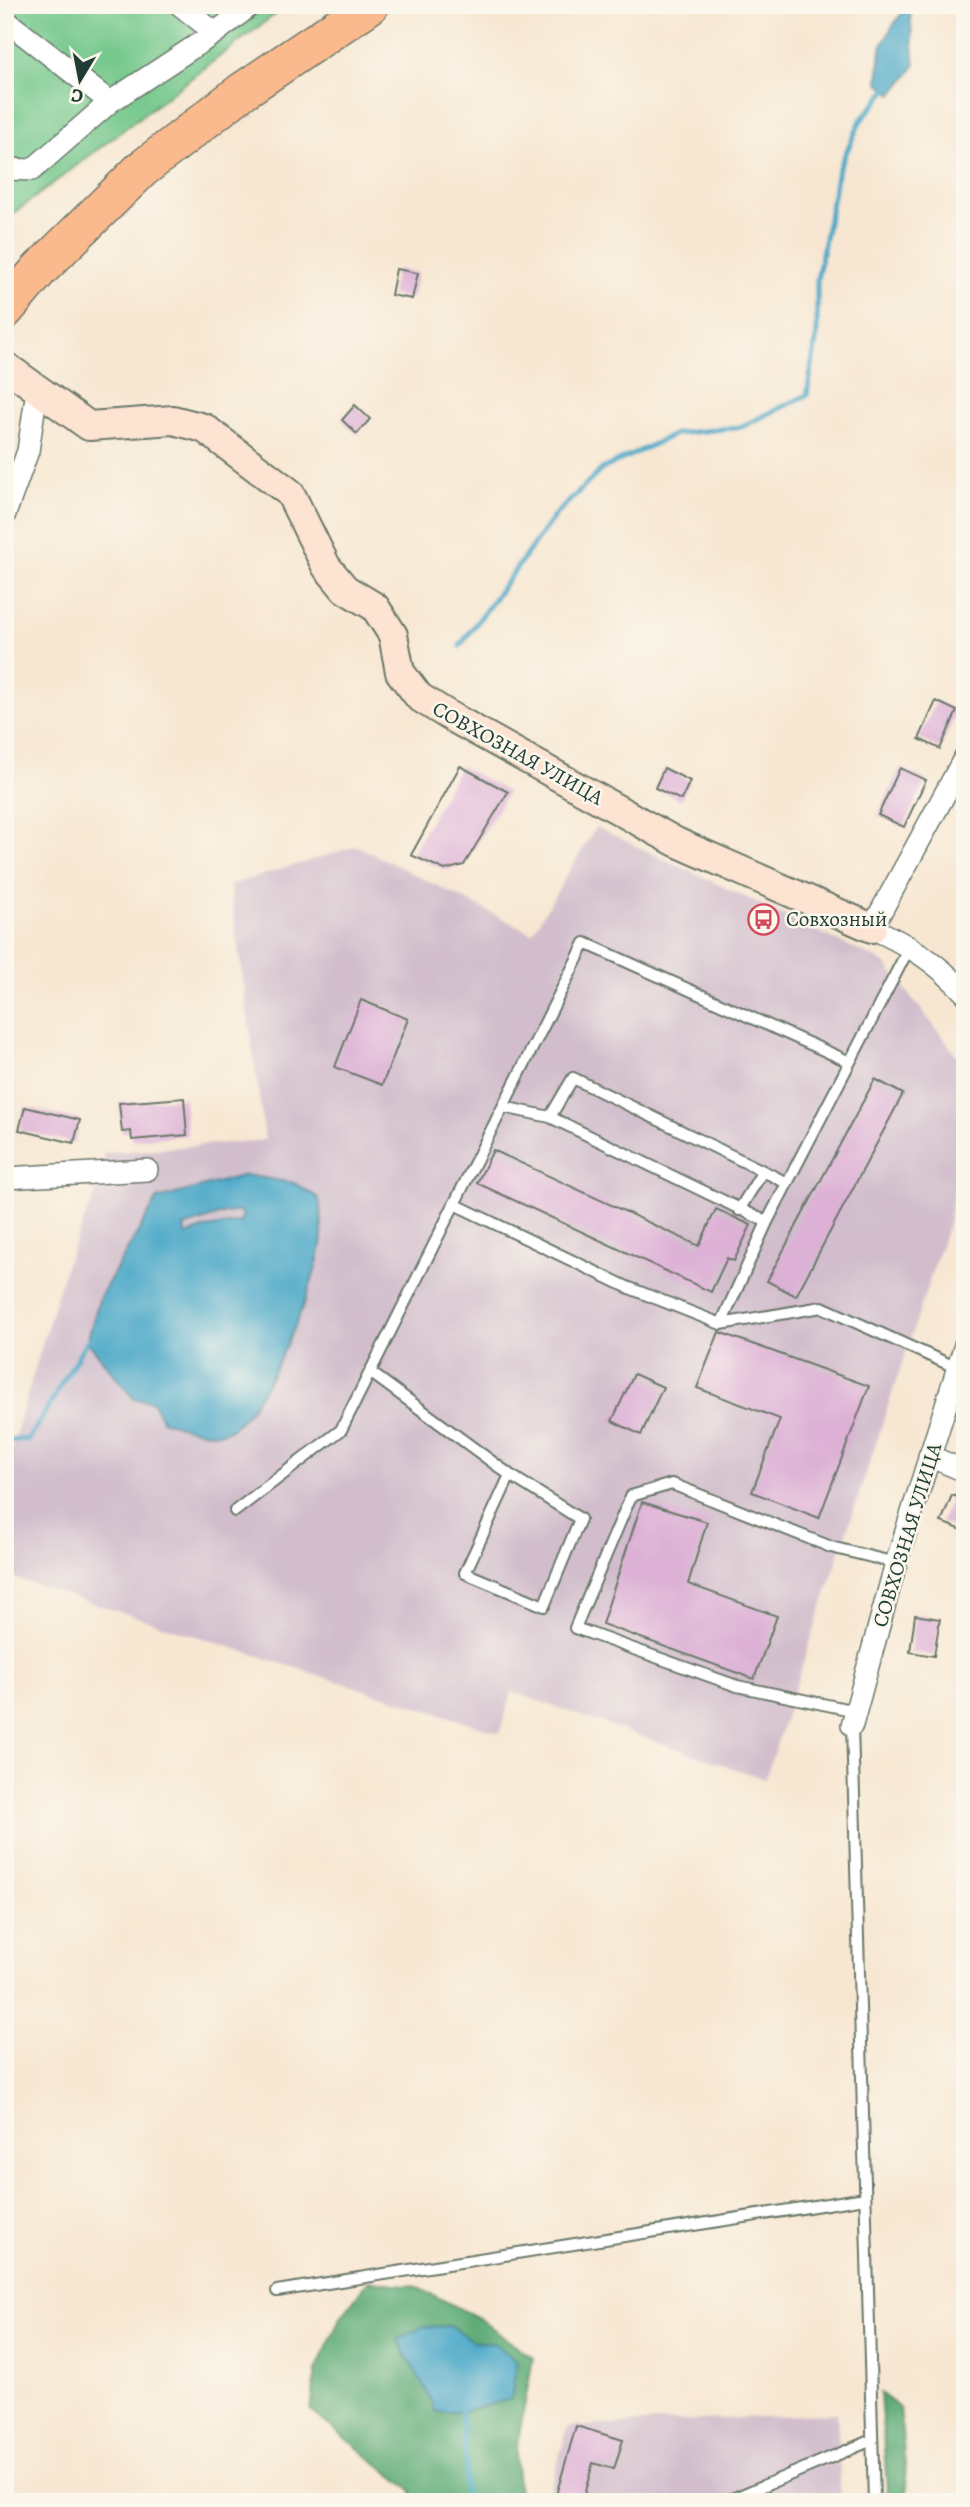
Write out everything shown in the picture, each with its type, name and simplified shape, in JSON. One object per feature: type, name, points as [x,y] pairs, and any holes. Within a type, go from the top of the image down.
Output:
[{"type":"highway","points":[[6,306],[142,169],[244,90],[370,5]]},
{"type":"street","points":[[180,5],[215,33]]},
{"type":"street","points":[[5,169],[33,170],[110,102],[215,33],[251,5]]},
{"type":"street","points":[[5,20],[110,102]]},
{"type":"street","name":"СОВХОЗНАЯ УЛИЦА","points":[[7,366],[89,426],[173,420],[204,428],[290,494],[326,566],[345,589],[374,607],[393,635],[400,672],[419,697],[448,716],[676,842],[910,946],[946,972],[965,993]]},
{"type":"street","points":[[5,514],[28,451],[37,390]]},
{"type":"street","points":[[872,928],[965,757]]},
{"type":"street","points":[[5,1178],[147,1170]]},
{"type":"street","name":"СОВХОЗНАЯ УЛИЦА","points":[[854,1718],[896,1563],[965,1345]]},
{"type":"street","points":[[929,1456],[965,1471]]},
{"type":"lane","points":[[234,1511],[341,1430],[586,943],[850,1062]]},
{"type":"lane","points":[[721,1325],[767,1223],[910,946]]},
{"type":"lane","points":[[550,1117],[573,1079],[787,1183]]},
{"type":"lane","points":[[503,1107],[550,1117],[767,1223]]},
{"type":"lane","points":[[739,1210],[763,1171]]},
{"type":"lane","points":[[454,1204],[627,1287],[721,1325],[822,1307],[957,1368]]},
{"type":"lane","points":[[370,1372],[510,1475],[580,1519],[544,1606],[465,1573],[510,1475]]},
{"type":"lane","points":[[874,2502],[854,1718],[737,1686],[575,1628],[631,1496],[672,1484],[831,1547],[896,1563]]},
{"type":"lane","points":[[277,2291],[865,2197]]},
{"type":"lane","points":[[725,2502],[872,2440]]},
{"type":"shaded area","points":[[596,827],[885,963],[965,1066],[965,1139],[947,1227],[765,1779],[512,1692],[500,1733],[5,1575],[5,1470],[66,1264],[101,1180],[104,1153],[265,1140],[230,885],[357,846],[532,933]]},
{"type":"shaded area","points":[[837,2413],[841,2502],[546,2502],[568,2427]]},
{"type":"green space","points":[[5,5],[287,5],[5,220]]},
{"type":"green space","points":[[368,2281],[415,2286],[479,2318],[533,2358],[515,2457],[520,2502],[411,2502],[412,2491],[311,2411],[316,2370],[341,2317]]},
{"type":"green space","points":[[880,2393],[900,2408],[908,2502],[888,2502]]},
{"type":"water","points":[[904,10],[910,13],[915,66],[893,94],[878,82],[881,47]]},
{"type":"water","points":[[245,1175],[294,1183],[319,1198],[322,1231],[319,1256],[301,1311],[273,1372],[257,1399],[242,1419],[221,1433],[205,1432],[163,1421],[152,1401],[134,1399],[87,1341],[100,1297],[157,1199]],"holes":[[[240,1211],[243,1215],[240,1222],[206,1228],[186,1235],[184,1227],[225,1213]]]},
{"type":"water","points":[[451,2326],[473,2341],[496,2344],[517,2362],[511,2399],[461,2412],[435,2412],[398,2339],[423,2327]]},
{"type":"building","points":[[396,269],[418,273],[412,299],[391,295]]},
{"type":"building","points":[[355,405],[370,419],[357,434],[342,420]]},
{"type":"building","points":[[936,701],[957,711],[940,749],[919,739]]},
{"type":"building","points":[[460,766],[508,792],[464,865],[445,870],[411,855]]},
{"type":"building","points":[[664,768],[690,781],[681,800],[655,788]]},
{"type":"building","points":[[900,768],[926,780],[904,827],[878,815]]},
{"type":"building","points":[[361,1000],[408,1019],[382,1085],[335,1067]]},
{"type":"building","points":[[875,1079],[903,1094],[796,1296],[767,1281]]},
{"type":"building","points":[[184,1098],[187,1135],[132,1140],[131,1131],[122,1132],[119,1103]]},
{"type":"building","points":[[25,1107],[80,1120],[74,1143],[19,1130]]},
{"type":"building","points":[[493,1150],[699,1246],[716,1209],[751,1225],[734,1261],[727,1258],[711,1292],[477,1183]]},
{"type":"building","points":[[719,1332],[869,1386],[819,1518],[752,1492],[780,1419],[697,1388]]},
{"type":"building","points":[[634,1374],[663,1387],[641,1435],[612,1421]]},
{"type":"building","points":[[952,1495],[965,1500],[965,1531],[941,1522]]},
{"type":"building","points":[[642,1502],[707,1522],[688,1584],[777,1616],[754,1679],[602,1624]]},
{"type":"building","points":[[915,1615],[940,1619],[934,1656],[910,1652]]},
{"type":"building","points":[[576,2426],[623,2440],[614,2469],[593,2463],[582,2502],[554,2502]]},
{"type":"waterway","points":[[460,646],[555,515],[602,469],[675,434],[741,427],[807,395],[817,334],[817,280],[838,170],[861,120],[886,91],[888,83]]},
{"type":"waterway","points":[[5,1441],[28,1439],[87,1341],[93,1339]]},
{"type":"waterway","points":[[461,2412],[466,2462],[463,2502]]},
{"type":"place","name":"Совхозный","points":[[763,919]]}]
